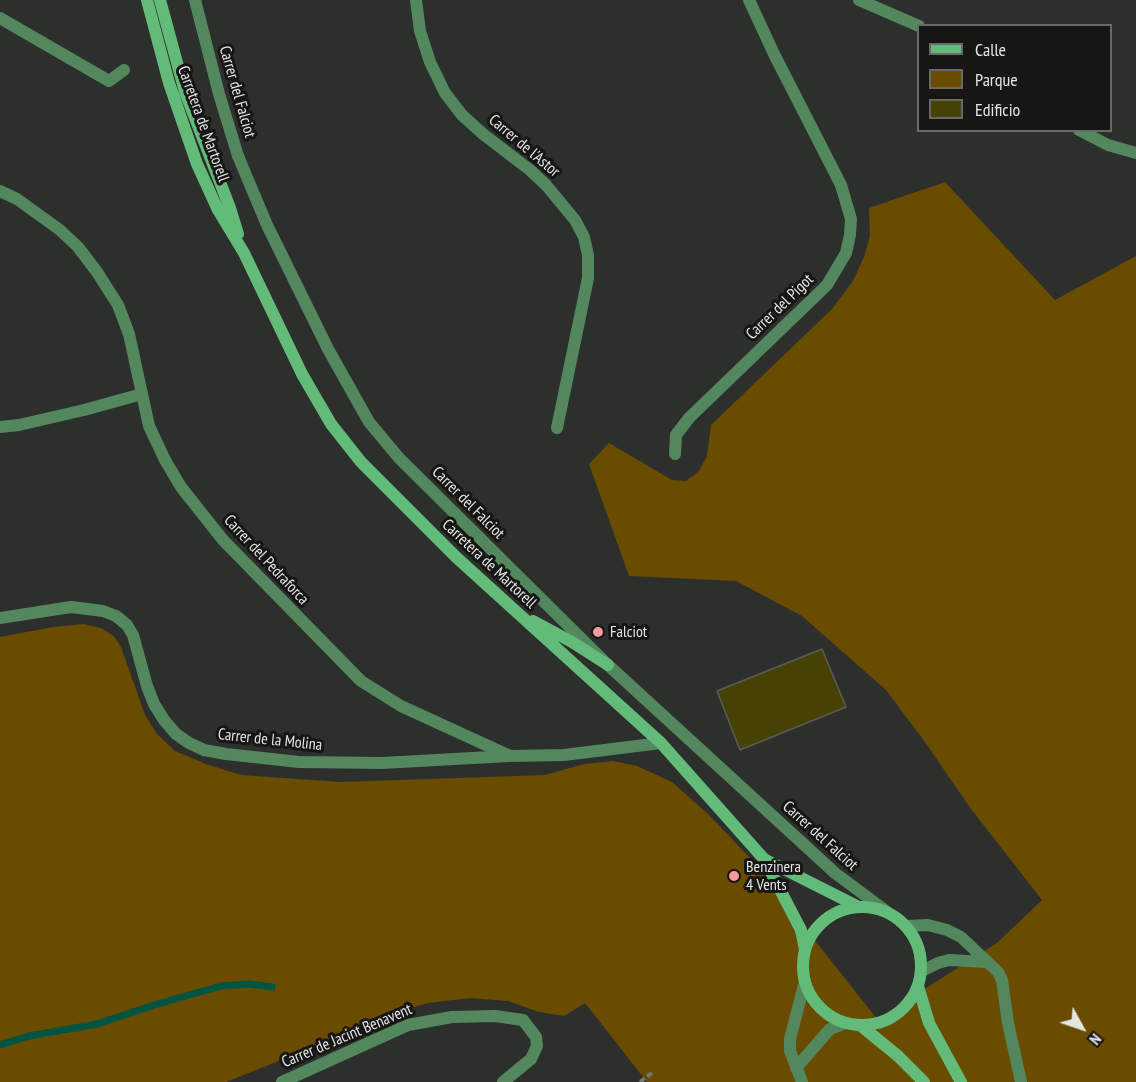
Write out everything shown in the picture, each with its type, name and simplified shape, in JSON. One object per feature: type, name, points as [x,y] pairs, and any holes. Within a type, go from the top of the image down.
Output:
[{"type":"main road","name":"Carretera de Martorell","points":[[147,0],[169,83],[197,164],[218,210],[244,253],[302,374],[341,438],[407,510],[662,743],[764,859],[801,930],[805,949]]},
{"type":"main road","name":"Carretera de Martorell","points":[[160,0],[185,92],[230,208],[244,253]]},
{"type":"main road","points":[[516,612],[572,642],[608,665]]},
{"type":"main road","name":"Carretera de Martorell","points":[[764,859],[857,906]]},
{"type":"main road","name":"Carretera de Martorell","points":[[857,906],[886,911],[907,926],[917,942],[922,971],[912,999],[889,1019],[875,1024],[846,1023],[831,1017],[810,996],[805,981],[802,967],[809,938],[829,916],[843,909],[857,906]]},
{"type":"main road","points":[[918,986],[929,1023],[961,1082]]},
{"type":"main road","points":[[860,1025],[898,1056],[924,1082]]},
{"type":"street","name":"Carrer del Falciot","points":[[195,0],[219,94],[238,156],[267,225],[328,349],[369,422],[399,458],[608,665],[835,873],[886,911]]},
{"type":"street","name":"Carrer de l'Astor","points":[[416,0],[420,31],[430,62],[445,93],[462,115],[476,128],[546,185],[575,220],[584,237],[588,255],[588,278],[557,429]]},
{"type":"street","name":"Carrer del Pigot","points":[[675,454],[676,435],[689,418],[827,285],[846,253],[850,235],[851,219],[841,185],[749,0]]},
{"type":"street","points":[[859,0],[917,25]]},
{"type":"street","points":[[0,18],[109,81],[124,70]]},
{"type":"street","points":[[1083,132],[1108,145],[1136,153]]},
{"type":"street","name":"Carrer del Pedraforca","points":[[0,191],[17,199],[60,230],[78,247],[97,272],[118,305],[129,334],[149,426],[165,460],[194,504],[224,540],[335,657],[361,681],[381,695],[510,756],[564,755],[662,743]]},
{"type":"street","points":[[0,427],[73,413],[142,394]]},
{"type":"street","name":"Carrer de la Molina","points":[[0,618],[71,608],[89,608],[116,616],[127,625],[133,635],[147,686],[164,720],[176,734],[204,750],[323,762],[382,763],[510,756]]},
{"type":"street","points":[[907,926],[928,925],[961,937],[998,972],[1002,980],[1008,1023],[1021,1082]]},
{"type":"street","points":[[922,971],[949,960],[987,962]]},
{"type":"street","points":[[802,1082],[790,1051],[790,1039],[805,981]]},
{"type":"street","name":"Carrer de Jacint Benavent","points":[[282,1082],[408,1025],[452,1017],[495,1016],[523,1020],[536,1036],[537,1046],[531,1059],[503,1082]]},
{"type":"street","points":[[796,1068],[830,1029],[846,1023]]},
{"type":"path","points":[[640,1082],[653,1072]]},
{"type":"green space","points":[[945,182],[1055,300],[1136,256],[1136,1082],[647,1082],[585,1003],[564,1016],[539,1012],[508,1001],[470,998],[428,1003],[375,1018],[311,1048],[226,1082],[0,1082],[0,637],[53,627],[84,624],[101,628],[114,636],[121,647],[145,715],[157,734],[175,751],[241,775],[340,782],[545,775],[584,764],[613,761],[637,766],[672,782],[709,815],[750,858],[877,1019],[997,943],[1042,900],[971,809],[886,690],[802,616],[736,581],[629,576],[589,464],[609,443],[672,480],[686,481],[699,471],[707,456],[711,425],[832,309],[853,281],[864,257],[870,236],[869,208]]},
{"type":"building","points":[[822,649],[846,707],[740,750],[717,691]]},
{"type":"waterway","points":[[0,1045],[29,1036],[97,1024],[221,986],[249,984],[272,987]]},
{"type":"place","name":"Falciot","points":[[598,632]]},
{"type":"place","name":"Benzinera 4 Vents","points":[[734,876]]}]
